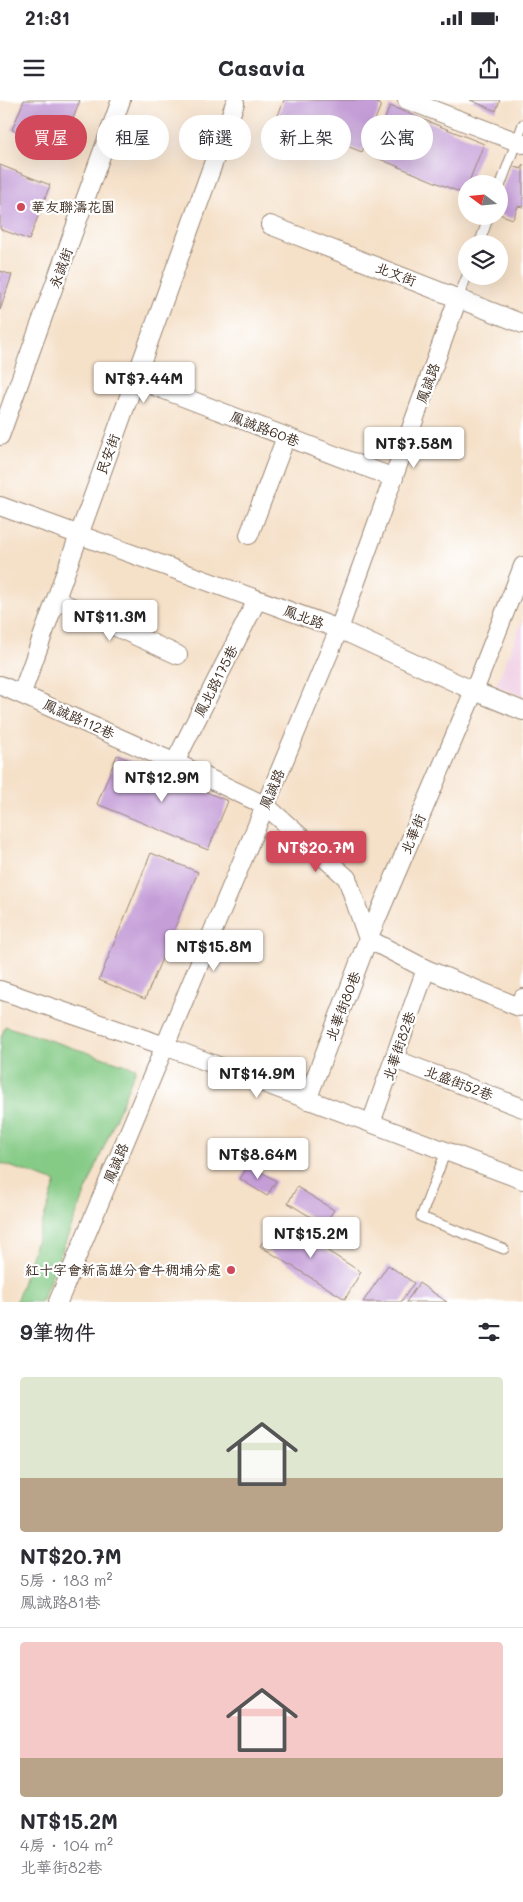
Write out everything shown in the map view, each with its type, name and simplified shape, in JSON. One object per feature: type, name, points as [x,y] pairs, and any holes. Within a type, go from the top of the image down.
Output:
[{"type":"street","name":"永誠街","points":[[0,436],[121,100]]},
{"type":"street","points":[[407,100],[520,143]]},
{"type":"street","name":"民安街","points":[[22,693],[236,103]]},
{"type":"street","name":"北文街","points":[[270,225],[523,324]]},
{"type":"street","name":"鳳誠路","points":[[58,1302],[339,630],[458,298]]},
{"type":"street","name":"鳳誠路60巷","points":[[136,379],[394,478]]},
{"type":"street","points":[[249,534],[286,437]]},
{"type":"street","name":"鳳北路","points":[[0,506],[339,630],[523,711]]},
{"type":"street","name":"北華街","points":[[368,939],[474,691],[523,566]]},
{"type":"street","points":[[56,600],[178,655]]},
{"type":"street","name":"鳳北路175巷","points":[[175,762],[257,600]]},
{"type":"street","name":"鳳誠路112巷","points":[[0,685],[22,693],[175,762],[266,806],[347,878],[368,939]]},
{"type":"street","points":[[368,939],[426,969],[522,1005]]},
{"type":"street","name":"北華街80巷","points":[[307,1100],[368,939]]},
{"type":"street","name":"北華街82巷","points":[[371,1123],[426,969]]},
{"type":"street","points":[[0,990],[165,1046],[523,1180]]},
{"type":"street","name":"北盛街52巷","points":[[394,1059],[523,1108]]},
{"type":"lane","points":[[505,175],[520,143],[523,124]]},
{"type":"lane","points":[[458,298],[463,285]]},
{"type":"lane","points":[[446,1151],[420,1217],[504,1249]]},
{"type":"shaded area","points":[[523,619],[523,697],[496,685]]},
{"type":"green space","points":[[5,1026],[136,1068],[41,1302],[16,1302],[56,1182],[0,1163],[0,1041]]},
{"type":"building","points":[[24,100],[80,100],[74,115],[18,115]]},
{"type":"building","points":[[284,100],[370,100],[381,105],[377,115],[361,115],[361,152],[351,148],[351,115],[278,115]]},
{"type":"building","points":[[470,100],[500,100],[496,111]]},
{"type":"building","points":[[390,106],[412,115],[386,115]]},
{"type":"building","points":[[433,123],[484,144],[472,175],[458,175],[458,192],[382,160],[433,160]]},
{"type":"building","points":[[523,164],[523,207],[518,206],[513,219],[508,217],[508,175],[511,166],[521,169]]},
{"type":"building","name":"華友聯濤花園","points":[[0,165],[50,185],[29,240],[0,229]]},
{"type":"building","points":[[0,271],[12,275],[0,310]]},
{"type":"building","points":[[117,755],[228,801],[208,850],[97,804]]},
{"type":"building","points":[[151,853],[198,872],[145,999],[99,980]]},
{"type":"building","points":[[249,1164],[276,1181],[267,1196],[240,1179]]},
{"type":"building","points":[[297,1187],[334,1210],[324,1225],[288,1203]]},
{"type":"building","points":[[277,1219],[361,1272],[345,1299],[260,1246]]},
{"type":"building","points":[[388,1265],[414,1283],[401,1302],[363,1302]]},
{"type":"building","points":[[419,1283],[447,1302],[406,1302]]},
{"type":"place","name":"華友聯濤花園","points":[[21,207]]},
{"type":"place","name":"紅十字會新高雄分會牛稠埔分處","points":[[231,1270]]}]
